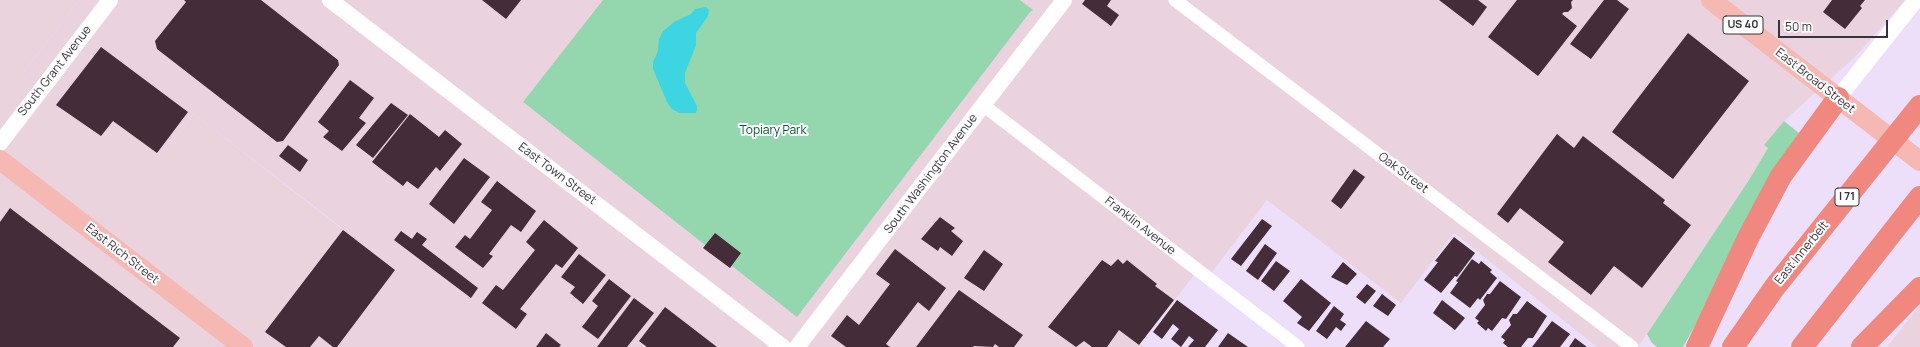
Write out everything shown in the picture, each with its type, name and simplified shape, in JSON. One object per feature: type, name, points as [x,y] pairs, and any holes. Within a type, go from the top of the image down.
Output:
[{"type":"highway","points":[[1697,347],[1748,238],[1781,176],[1838,98]]},
{"type":"highway","name":"East Innerbelt","points":[[1733,347],[1774,288],[1920,106]]},
{"type":"highway","points":[[1802,347],[1920,197]]},
{"type":"highway","points":[[1862,347],[1920,288]]},
{"type":"main road","name":"East Broad Street","points":[[1710,0],[1920,161]]},
{"type":"main road","name":"East Rich Street","points":[[0,160],[243,347]]},
{"type":"street","name":"South Grant Avenue","points":[[0,142],[110,0]]},
{"type":"street","name":"East Town Street","points":[[330,0],[783,347]]},
{"type":"street","name":"South Washington Avenue","points":[[797,347],[1064,0]]},
{"type":"street","name":"Oak Street","points":[[1175,0],[1629,346]]},
{"type":"street","points":[[1838,98],[1916,0]]},
{"type":"street","name":"Franklin Avenue","points":[[983,105],[1298,347]]},
{"type":"shaded area","points":[[0,0],[80,0],[21,75],[104,140],[119,122],[161,155],[194,114],[342,229],[250,347],[0,347]]},
{"type":"shaded area","points":[[80,0],[1905,0],[1855,57],[1784,121],[1764,145],[1768,148],[1749,180],[1638,347],[1597,347],[1454,233],[1401,303],[1267,200],[1209,276],[1199,269],[1140,344],[1144,347],[250,347],[342,228],[194,114],[161,155],[119,122],[104,141],[21,75]]},
{"type":"shaded area","points":[[1920,305],[1920,347],[1887,347]]},
{"type":"green space","name":"Topiary Park","points":[[603,0],[1020,0],[1033,10],[797,317],[523,102]]},
{"type":"green space","points":[[1784,121],[1799,133],[1771,177],[1683,347],[1657,347],[1652,343],[1647,334],[1749,180],[1768,148],[1764,145]]},
{"type":"water","points":[[706,7],[709,10],[708,16],[696,33],[696,45],[685,73],[685,83],[697,106],[697,110],[696,113],[679,113],[672,109],[667,102],[653,69],[653,62],[658,51],[659,39],[663,31],[674,22],[691,14],[695,9]]},
{"type":"building","points":[[184,0],[261,0],[338,60],[339,65],[283,141],[277,142],[157,49],[155,41],[186,2]]},
{"type":"building","points":[[482,0],[521,0],[506,19]]},
{"type":"building","points":[[1085,0],[1111,0],[1107,6],[1119,15],[1111,26],[1082,4]]},
{"type":"building","points":[[1439,0],[1478,0],[1487,7],[1473,26]]},
{"type":"building","points":[[1517,0],[1573,0],[1571,2],[1572,8],[1568,12],[1564,12],[1562,14],[1577,26],[1538,76],[1488,37]]},
{"type":"building","points":[[1604,0],[1617,0],[1629,9],[1591,59],[1570,44]]},
{"type":"building","points":[[1832,0],[1865,0],[1860,6],[1862,8],[1845,29],[1823,12]]},
{"type":"building","points":[[1688,33],[1749,81],[1673,179],[1612,132]]},
{"type":"building","points":[[101,47],[188,112],[157,153],[113,121],[101,136],[56,105]]},
{"type":"building","points":[[350,80],[374,98],[359,118],[366,123],[342,151],[323,137],[329,131],[318,122]]},
{"type":"building","points":[[391,103],[408,115],[373,158],[356,145]]},
{"type":"building","points":[[410,114],[439,137],[445,130],[462,144],[440,171],[436,167],[418,189],[407,181],[403,186],[372,162]]},
{"type":"building","points":[[1557,134],[1574,148],[1583,136],[1665,200],[1663,203],[1691,225],[1642,288],[1614,266],[1591,295],[1548,262],[1564,242],[1520,208],[1508,223],[1497,214]]},
{"type":"building","points":[[288,145],[308,160],[300,172],[279,156]]},
{"type":"building","points":[[464,158],[490,177],[454,224],[429,204]]},
{"type":"building","points":[[1354,169],[1365,177],[1341,209],[1331,201]]},
{"type":"building","points":[[497,181],[536,211],[521,232],[511,225],[489,254],[493,256],[483,268],[455,247],[465,235],[470,239],[492,210],[481,202]]},
{"type":"building","points":[[10,208],[180,338],[173,347],[0,347],[0,222]]},
{"type":"building","points":[[940,217],[955,228],[951,231],[963,241],[952,256],[940,247],[938,251],[921,239]]},
{"type":"building","points":[[1262,219],[1272,226],[1241,266],[1231,259]]},
{"type":"building","points":[[544,220],[578,248],[562,268],[556,264],[520,309],[527,314],[516,329],[482,303],[496,285],[503,290],[535,250],[526,242]]},
{"type":"building","points":[[343,230],[395,270],[337,347],[333,347],[319,336],[310,347],[286,347],[265,332]]},
{"type":"building","points":[[401,231],[412,239],[417,232],[427,239],[422,245],[478,288],[471,298],[394,240]]},
{"type":"building","points":[[715,233],[741,253],[730,268],[703,248]]},
{"type":"building","points":[[1454,237],[1475,253],[1457,277],[1455,276],[1441,293],[1424,280],[1438,262],[1435,261]]},
{"type":"building","points":[[1265,244],[1277,253],[1258,280],[1246,271]]},
{"type":"building","points":[[895,249],[946,288],[929,311],[918,302],[886,344],[890,347],[846,347],[831,336],[847,315],[859,325],[890,284],[876,274]]},
{"type":"building","points":[[984,250],[1003,264],[984,291],[964,278]]},
{"type":"building","points":[[579,254],[606,275],[583,304],[570,293],[575,287],[561,277]]},
{"type":"building","points":[[1118,259],[1123,264],[1127,260],[1157,284],[1155,286],[1174,300],[1139,345],[1119,330],[1107,347],[1092,347],[1084,341],[1076,347],[1048,327],[1102,260],[1111,266]]},
{"type":"building","points":[[1472,259],[1479,264],[1481,261],[1492,270],[1490,272],[1497,278],[1480,300],[1478,298],[1470,308],[1450,293],[1458,282],[1456,281]]},
{"type":"building","points":[[1276,261],[1290,271],[1274,291],[1261,281]]},
{"type":"building","points":[[1343,262],[1357,274],[1347,285],[1331,277]]},
{"type":"building","points":[[609,279],[631,296],[598,339],[582,327],[598,306],[592,301]]},
{"type":"building","points":[[1301,279],[1331,303],[1309,331],[1297,323],[1302,317],[1283,301]]},
{"type":"building","points":[[1500,281],[1521,297],[1506,319],[1502,318],[1492,331],[1488,328],[1486,331],[1477,323],[1479,321],[1475,318],[1485,305],[1483,300],[1487,294],[1490,294]]},
{"type":"building","points":[[1367,284],[1376,291],[1365,304],[1356,297]]},
{"type":"building","points":[[959,290],[1023,335],[1014,347],[999,347],[995,344],[993,347],[916,347]]},
{"type":"building","points":[[1382,294],[1396,305],[1388,316],[1373,306]]},
{"type":"building","points":[[634,298],[654,313],[627,347],[597,347]]},
{"type":"building","points":[[1177,300],[1218,330],[1205,347],[1188,347],[1194,340],[1189,336],[1181,347],[1171,339],[1179,329],[1173,324],[1162,339],[1153,332]]},
{"type":"building","points":[[1442,300],[1465,318],[1455,330],[1433,313]]},
{"type":"building","points":[[1527,301],[1547,316],[1533,338],[1528,338],[1521,347],[1508,347],[1503,343],[1505,340],[1501,337],[1511,325],[1509,320],[1513,314],[1517,314]]},
{"type":"building","points":[[1334,306],[1344,314],[1340,320],[1346,324],[1341,331],[1336,327],[1327,339],[1316,331]]},
{"type":"building","points":[[665,307],[717,347],[647,347],[639,341]]},
{"type":"building","points":[[1366,321],[1390,339],[1383,347],[1345,347]]},
{"type":"building","points":[[1552,321],[1570,334],[1560,347],[1532,347]]},
{"type":"building","points":[[546,333],[561,345],[559,347],[536,347]]},
{"type":"building","points":[[1228,333],[1248,347],[1218,347]]},
{"type":"building","points":[[1575,338],[1587,347],[1569,347]]}]
